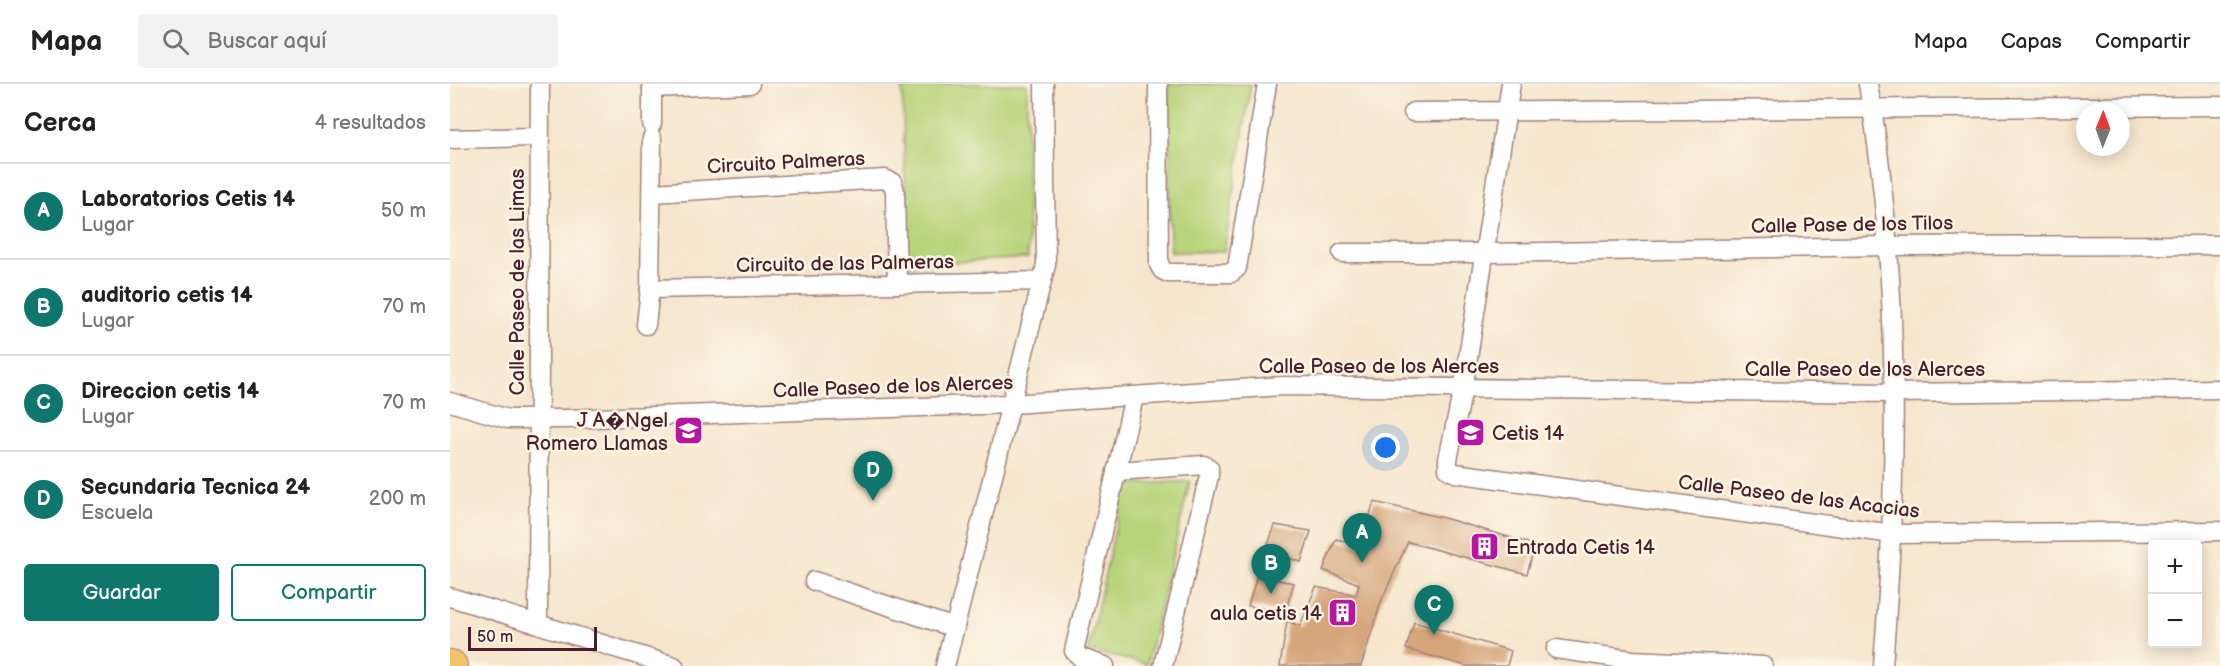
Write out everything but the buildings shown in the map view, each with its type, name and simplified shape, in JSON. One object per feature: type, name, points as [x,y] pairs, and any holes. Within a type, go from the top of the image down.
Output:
[{"type":"street","name":"Calle Paseo de las Limas","points":[[538,623],[540,84]]},
{"type":"street","points":[[646,325],[650,289],[652,86],[750,84]]},
{"type":"street","points":[[945,666],[1011,404],[1047,249],[1044,84]]},
{"type":"street","points":[[1158,84],[1159,264],[1162,270],[1168,273],[1231,273],[1237,268],[1267,84]]},
{"type":"street","points":[[1463,389],[1511,84]]},
{"type":"street","points":[[1868,84],[1888,246],[1893,393],[1893,534],[1882,666]]},
{"type":"street","points":[[1413,112],[2220,106]]},
{"type":"street","points":[[450,139],[539,137]]},
{"type":"street","name":"Circuito Palmeras","points":[[652,193],[885,179],[893,183],[895,192],[897,284]]},
{"type":"street","name":"Calle Pase de los Tilos","points":[[1342,253],[1484,253],[1888,246],[2220,245]]},
{"type":"street","name":"Circuito de las Palmeras","points":[[650,289],[1041,281]]},
{"type":"street","name":"Calle Paseo de los Alerces","points":[[450,402],[507,419],[540,419],[1011,404],[1282,386],[1893,393],[2220,389]]},
{"type":"street","name":"Calle Paseo de las Acacias","points":[[1463,389],[1448,459],[1448,469],[1455,473],[1893,534],[2220,531]]},
{"type":"street","points":[[1105,666],[1081,658],[1074,651],[1134,397]]},
{"type":"street","points":[[1116,471],[1204,465],[1209,468],[1209,476],[1163,666]]},
{"type":"street","points":[[813,581],[955,628]]},
{"type":"street","points":[[450,597],[675,666]]},
{"type":"street","points":[[1556,649],[1632,660],[1762,666]]},
{"type":"green space","points":[[902,84],[1027,84],[1028,258],[908,265]]},
{"type":"green space","points":[[1169,84],[1251,84],[1224,252],[1170,252]]},
{"type":"green space","points":[[1190,481],[1147,664],[1088,651],[1125,485]]},
{"type":"place","name":"J A�Ngel Romero Llamas","points":[[689,431]]},
{"type":"place","name":"Cetis 14","points":[[1471,433]]},
{"type":"place","name":"Secundaria Tecnica 24","points":[[873,501]]},
{"type":"place","name":"Entrada Cetis 14","points":[[1485,547]]},
{"type":"place","name":"Laboratorios Cetis 14","points":[[1362,563]]},
{"type":"place","name":"auditorio cetis 14","points":[[1271,594]]},
{"type":"place","name":"aula cetis 14","points":[[1343,613]]},
{"type":"place","name":"Direccion cetis 14","points":[[1434,635]]}]
